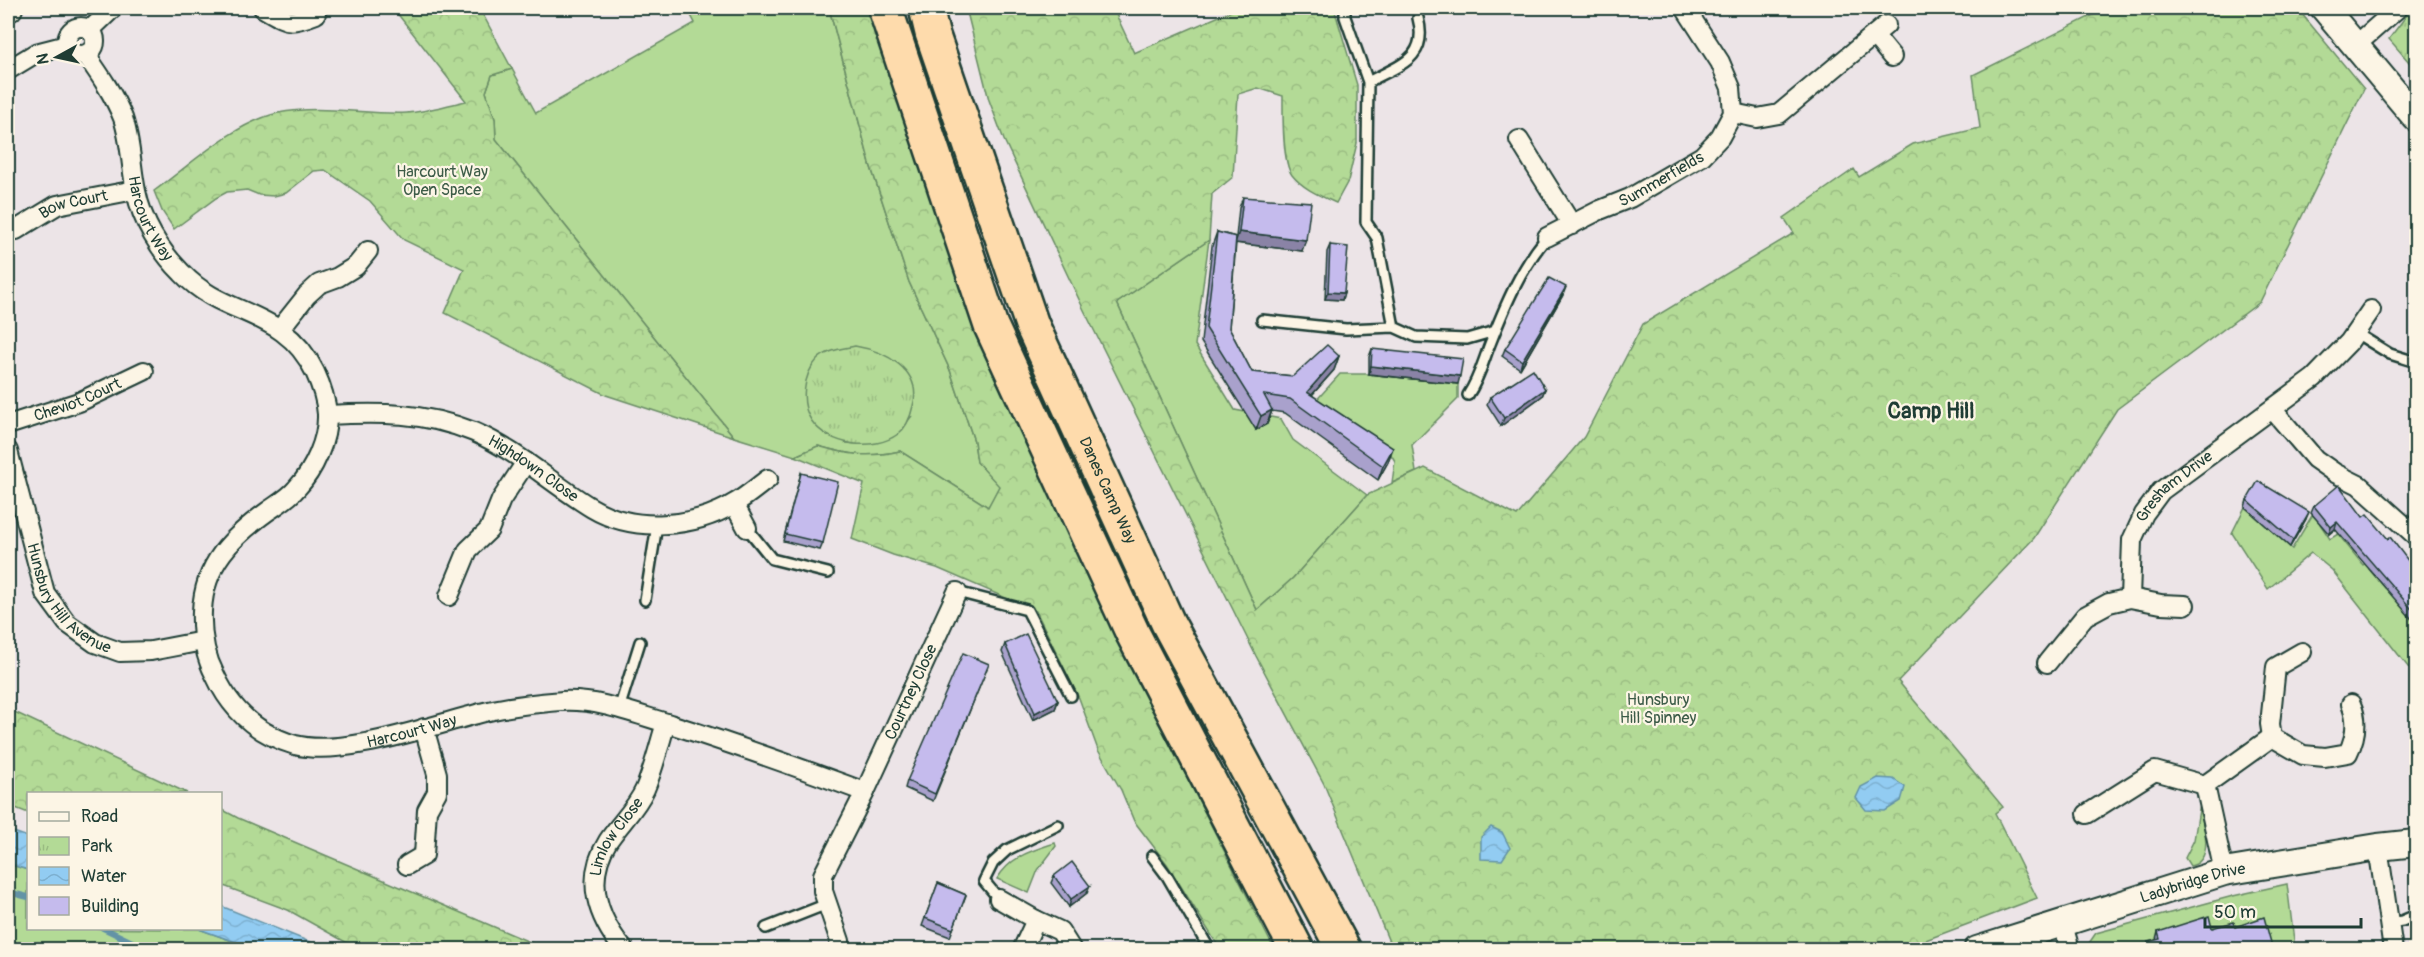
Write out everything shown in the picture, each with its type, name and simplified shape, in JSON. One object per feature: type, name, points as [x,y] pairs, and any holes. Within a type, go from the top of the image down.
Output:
[{"type":"highway","points":[[885,8],[991,326],[1133,634],[1297,950]]},
{"type":"highway","name":"Danes Camp Way","points":[[926,8],[932,33],[1032,325],[1168,623],[1344,950]]},
{"type":"street","points":[[90,30],[113,8]]},
{"type":"street","points":[[263,8],[282,19],[295,22],[316,14]]},
{"type":"street","points":[[1685,8],[1720,62],[1731,88],[1733,113],[1757,118],[1779,114],[1880,30],[1892,57]]},
{"type":"street","points":[[2324,8],[2416,118]]},
{"type":"street","points":[[2356,45],[2398,8]]},
{"type":"street","points":[[81,27],[90,30],[95,37],[93,48],[86,55],[74,54],[68,45],[69,35],[73,29],[81,27]]},
{"type":"street","points":[[8,70],[36,53],[68,45]]},
{"type":"street","name":"Harcourt Way","points":[[86,55],[109,90],[124,121],[135,190],[146,221],[168,258],[186,278],[226,303],[280,329],[301,349],[321,386],[327,415],[326,434],[319,451],[298,488],[243,529],[223,550],[211,573],[203,598],[202,641],[209,664],[221,688],[250,724],[283,741],[309,748],[342,747],[512,706],[567,701],[593,703],[738,745],[865,792]]},
{"type":"street","name":"Summerfields","points":[[1547,237],[1600,210],[1630,198],[1702,156],[1720,137],[1733,113]]},
{"type":"street","points":[[1519,140],[1572,225]]},
{"type":"street","name":"Bow Court","points":[[16,230],[57,205],[135,190]]},
{"type":"street","points":[[280,329],[307,295],[319,284],[338,277],[356,266],[368,250]]},
{"type":"street","name":"Gresham Drive","points":[[2130,598],[2132,540],[2150,506],[2161,491],[2314,378],[2356,333],[2371,310]]},
{"type":"street","name":"Cheviot Court","points":[[8,425],[79,402],[144,371]]},
{"type":"street","points":[[2273,410],[2315,459],[2335,473],[2359,485],[2416,536]]},
{"type":"street","name":"Highdown Close","points":[[327,415],[401,413],[447,422],[476,433],[519,456],[592,508],[613,519],[631,524],[657,525],[682,522],[708,515],[734,504],[768,479]]},
{"type":"street","name":"Hunsbury Hill Avenue","points":[[8,451],[15,510],[45,593],[67,624],[95,644],[120,652],[151,651],[202,641]]},
{"type":"street","points":[[449,596],[468,550],[489,530],[501,500],[526,462]]},
{"type":"street","points":[[734,504],[747,528]]},
{"type":"street","name":"Courtney Close","points":[[865,792],[957,592]]},
{"type":"street","points":[[2047,663],[2085,616],[2109,603],[2130,598],[2161,604],[2185,605]]},
{"type":"street","points":[[2272,737],[2270,724],[2276,667],[2302,652]]},
{"type":"street","points":[[2272,737],[2303,755],[2325,757],[2348,753],[2353,743],[2356,726],[2351,704]]},
{"type":"street","name":"Limlow Close","points":[[624,950],[612,935],[600,910],[594,880],[595,871],[597,862],[609,840],[628,817],[645,789],[666,723]]},
{"type":"street","points":[[407,865],[423,855],[428,810],[437,792],[438,774],[424,728]]},
{"type":"street","points":[[2205,785],[2272,737]]},
{"type":"street","points":[[2087,814],[2155,771],[2205,785]]},
{"type":"street","points":[[2205,785],[2224,872]]},
{"type":"street","points":[[838,950],[840,940],[823,891],[823,874],[865,792]]},
{"type":"street","name":"Ladybridge Drive","points":[[1977,950],[2062,921],[2224,872],[2416,843]]},
{"type":"street","points":[[2378,847],[2392,950]]},
{"type":"street","points":[[999,899],[1060,931],[1072,950]]},
{"type":"street","points":[[1022,950],[1036,920]]},
{"type":"street","points":[[2062,921],[2070,950]]},
{"type":"lane","points":[[1345,8],[1345,17],[1368,82],[1366,222],[1377,238],[1395,327]]},
{"type":"lane","points":[[1368,82],[1413,57],[1421,44],[1418,18]]},
{"type":"lane","points":[[1468,395],[1479,379],[1513,288],[1532,255],[1547,237]]},
{"type":"lane","points":[[1262,320],[1346,329],[1395,327],[1416,337],[1467,339],[1495,332]]},
{"type":"lane","points":[[2356,333],[2390,354],[2416,362]]},
{"type":"lane","points":[[645,600],[657,525]]},
{"type":"lane","points":[[747,528],[772,559],[828,573]]},
{"type":"lane","points":[[957,592],[1027,610],[1071,696]]},
{"type":"lane","points":[[619,709],[640,642]]},
{"type":"lane","points":[[999,899],[984,881],[993,863],[1007,850],[1058,825]]},
{"type":"lane","points":[[1152,856],[1210,950]]},
{"type":"lane","points":[[766,928],[827,904]]},
{"type":"lane","points":[[2389,923],[2416,915]]},
{"type":"green space","name":"Harcourt Way Open Space","points":[[393,8],[482,8],[480,9],[512,69],[492,75],[486,92],[495,119],[496,139],[734,437],[606,395],[445,313],[464,269],[404,240],[370,201],[325,170],[314,171],[286,193],[274,196],[259,195],[247,190],[227,192],[174,229],[162,211],[154,191],[229,135],[262,118],[294,110],[310,109],[407,113],[466,101]]},
{"type":"green space","points":[[687,8],[829,8],[870,164],[909,282],[950,370],[974,441],[977,462],[1000,486],[988,507],[900,451],[859,455],[818,446],[795,456],[734,437],[496,139],[495,119],[486,92],[492,75],[512,69],[536,113],[695,23]],"holes":[[[911,417],[899,432],[888,439],[867,444],[847,443]]]},
{"type":"green space","points":[[829,8],[867,8],[919,157],[1089,575],[1179,762],[1274,949],[1220,949],[1167,864],[1134,821],[1121,790],[1098,750],[1079,698],[1036,611],[937,568],[893,555],[852,539],[864,484],[795,456],[818,446],[839,452],[859,454],[900,451],[988,507],[999,486],[977,462],[974,441],[950,370],[909,282],[870,164]]},
{"type":"green space","name":"Hunsbury Hill Spinney","points":[[966,8],[1113,8],[1134,53],[1238,8],[1334,8],[1357,85],[1357,143],[1348,181],[1336,203],[1312,192],[1292,175],[1289,169],[1284,137],[1283,96],[1258,88],[1238,94],[1233,177],[1212,194],[1209,240],[1117,303],[1257,610],[1293,578],[1367,495],[1425,468],[1517,516],[1584,437],[1643,324],[1794,233],[1784,218],[1854,169],[1859,177],[1913,144],[1980,128],[1973,75],[2107,8],[2297,8],[2364,89],[2260,302],[2117,409],[2034,538],[1898,681],[2003,807],[1995,813],[2037,898],[1902,949],[1392,949],[1324,784],[1256,656],[1084,310],[1004,140],[989,100]]},
{"type":"green space","points":[[2412,8],[2416,8],[2416,70],[2389,39]]},
{"type":"green space","points":[[1209,240],[1195,345],[1235,410],[1281,419],[1293,440],[1367,495],[1293,578],[1257,610],[1117,303]]},
{"type":"green space","points":[[855,346],[878,352],[899,364],[912,382],[915,393],[906,425],[888,440],[864,444],[840,441],[819,429],[811,420],[805,406],[806,381],[817,360],[830,352]]},
{"type":"green space","points":[[1340,374],[1369,374],[1458,384],[1458,399],[1412,445],[1416,472],[1392,483],[1395,461],[1387,448],[1312,405]]},
{"type":"green space","points":[[2245,507],[2292,549],[2316,509],[2320,524],[2330,539],[2338,534],[2363,565],[2374,556],[2369,569],[2385,588],[2394,580],[2416,623],[2416,677],[2332,570],[2311,553],[2268,589],[2232,533]]},
{"type":"green space","points":[[8,709],[185,792],[27,792],[27,813],[8,805]]},
{"type":"green space","points":[[222,810],[546,949],[358,949],[288,910],[222,885]]},
{"type":"green space","points":[[2199,810],[2204,825],[2205,850],[2198,863],[2190,866],[2185,858],[2194,840]]},
{"type":"green space","points":[[1055,843],[1056,846],[1038,870],[1029,893],[997,879],[1015,860]]},
{"type":"green space","points":[[8,864],[27,870],[27,930],[202,930],[255,949],[8,949]]},
{"type":"green space","points":[[2287,884],[2295,949],[2158,946],[2146,949],[2085,949],[2096,933]]},
{"type":"water","points":[[1878,778],[1893,779],[1905,787],[1901,801],[1885,811],[1866,810],[1856,798],[1861,787]]},
{"type":"water","points":[[1491,827],[1502,832],[1510,848],[1502,860],[1481,859],[1481,837]]},
{"type":"water","points":[[8,830],[27,837],[27,870],[8,864]]},
{"type":"water","points":[[222,906],[327,949],[255,949],[202,930],[222,930]]},
{"type":"building","points":[[1243,197],[1311,202],[1306,240],[1239,232]]},
{"type":"building","points":[[1217,232],[1236,237],[1229,328],[1252,372],[1293,376],[1327,345],[1339,356],[1307,392],[1393,448],[1383,466],[1290,399],[1264,395],[1272,410],[1261,416],[1206,328]]},
{"type":"building","points":[[1330,245],[1348,247],[1344,293],[1328,292]]},
{"type":"building","points":[[1549,278],[1566,287],[1522,361],[1505,349]]},
{"type":"building","points":[[1372,349],[1463,359],[1460,376],[1371,366]]},
{"type":"building","points":[[1533,369],[1545,389],[1504,418],[1490,397]]},
{"type":"building","points":[[801,473],[838,482],[823,543],[785,534]]},
{"type":"building","points":[[2258,481],[2309,512],[2293,540],[2247,500]]},
{"type":"building","points":[[2339,485],[2363,517],[2367,514],[2388,539],[2390,537],[2416,571],[2416,614],[2337,522],[2331,527],[2314,506]]},
{"type":"building","points":[[1026,634],[1058,701],[1035,713],[1005,644]]},
{"type":"building","points":[[963,653],[989,664],[935,794],[907,781]]},
{"type":"building","points":[[1072,862],[1090,886],[1071,899],[1054,876]]},
{"type":"building","points":[[938,883],[966,895],[953,929],[925,918]]},
{"type":"building","points":[[2209,916],[2212,928],[2234,922],[2235,927],[2264,917],[2273,950],[2140,950],[2150,947],[2148,942],[2160,939],[2158,932]]},
{"type":"waterway","points":[[8,892],[27,897]]},
{"type":"waterway","points":[[107,930],[149,950]]},
{"type":"district","name":"Camp Hill","points":[[1931,411]]}]
